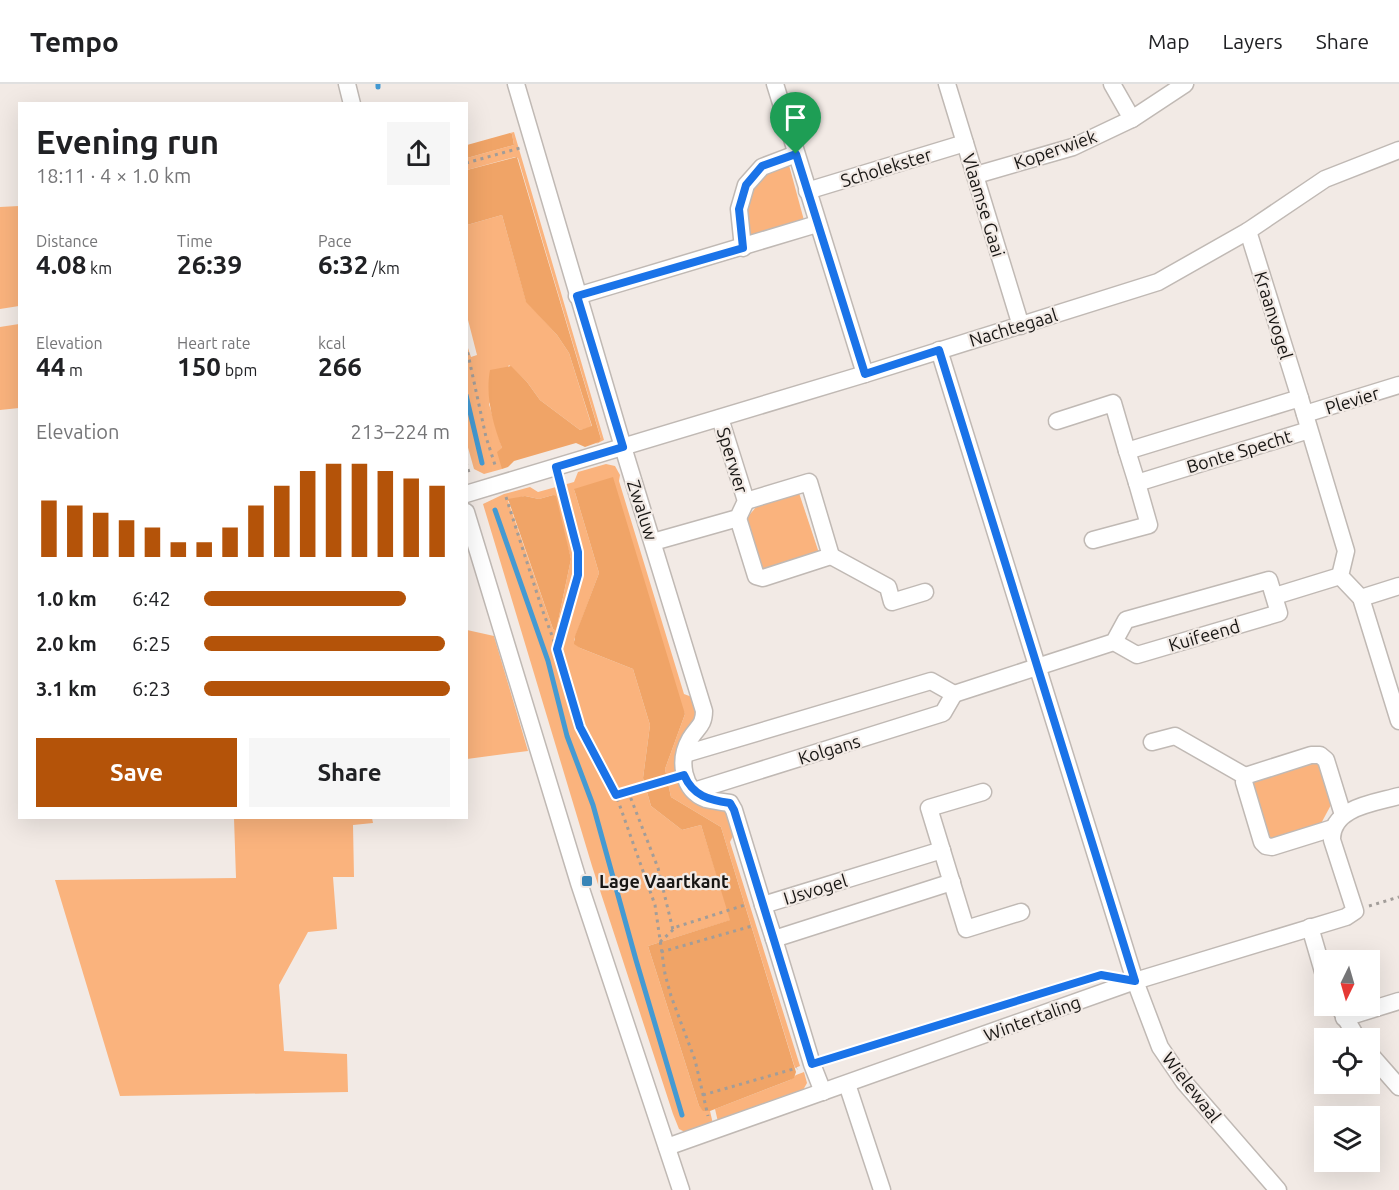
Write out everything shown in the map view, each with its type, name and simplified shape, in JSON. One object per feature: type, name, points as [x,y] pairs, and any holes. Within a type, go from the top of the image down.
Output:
[{"type":"street","points":[[347,84],[352,102]]},
{"type":"street","name":"Zwaluw","points":[[516,84],[577,296],[704,711],[704,721],[690,740],[685,754],[684,775]]},
{"type":"street","points":[[776,84],[817,224],[865,374]]},
{"type":"street","name":"Vlaamse Gaai","points":[[947,84],[1020,326]]},
{"type":"street","points":[[1112,84],[1132,119]]},
{"type":"street","name":"Koperwiek","points":[[976,175],[1073,147],[1132,119],[1185,84]]},
{"type":"street","name":"Scholekster","points":[[807,191],[965,143]]},
{"type":"street","name":"Nachtegaal","points":[[468,493],[865,374],[1158,282],[1248,231],[1325,179],[1399,150]]},
{"type":"street","points":[[743,248],[739,209],[746,185],[762,166],[796,154]]},
{"type":"street","points":[[577,296],[817,224]]},
{"type":"street","name":"Kraanvogel","points":[[1248,231],[1346,551],[1340,576]]},
{"type":"street","name":"Wielewaal","points":[[939,350],[1135,981],[1160,1047],[1184,1082],[1278,1190]]},
{"type":"street","name":"Plevier","points":[[1305,414],[1399,385]]},
{"type":"street","points":[[1056,421],[1113,404],[1149,525],[1093,540]]},
{"type":"street","name":"Bonte Specht","points":[[1127,451],[1305,414]]},
{"type":"street","name":"Bonte Specht","points":[[1137,483],[1305,414]]},
{"type":"street","name":"Sperwer","points":[[720,418],[746,501],[738,518],[756,576],[763,578],[831,556],[809,483],[746,501]]},
{"type":"street","name":"Sperwer","points":[[653,542],[738,518]]},
{"type":"street","points":[[468,519],[579,883],[681,1190]]},
{"type":"street","points":[[831,556],[888,587],[892,602],[925,592]]},
{"type":"street","points":[[1275,596],[1340,576],[1361,598],[1399,721]]},
{"type":"street","name":"Kuifeend","points":[[1269,580],[1279,613],[1137,655],[1114,642],[1126,620],[1269,580]]},
{"type":"street","points":[[1361,598],[1399,586]]},
{"type":"street","points":[[1038,665],[1114,642]]},
{"type":"street","name":"Kolgans","points":[[694,791],[943,713],[954,694],[1038,665]]},
{"type":"street","name":"Kolgans","points":[[685,754],[931,681],[954,694]]},
{"type":"street","points":[[1152,742],[1175,736],[1245,776],[1311,755],[1320,755],[1326,760],[1338,822],[1332,840],[1355,911]]},
{"type":"street","points":[[684,775],[694,791],[706,799],[730,803],[764,909]]},
{"type":"street","points":[[1245,776],[1244,782],[1262,842],[1272,847],[1399,796]]},
{"type":"street","points":[[983,792],[929,808],[966,928],[1021,912]]},
{"type":"street","name":"IJsvogel","points":[[942,850],[764,909],[774,939],[952,882]]},
{"type":"street","name":"Wintertaling","points":[[667,1147],[1135,981],[1346,917],[1355,911]]},
{"type":"street","points":[[1310,927],[1317,950]]},
{"type":"street","points":[[774,939],[812,1064],[823,1092]]},
{"type":"street","points":[[1380,1005],[1399,1001]]},
{"type":"street","points":[[1380,1065],[1399,1087]]},
{"type":"street","points":[[847,1084],[882,1190]]},
{"type":"path","points":[[468,162],[533,145]]},
{"type":"path","points":[[468,354],[486,437],[538,598],[557,649],[580,727],[616,795],[655,905],[670,996],[695,1060],[711,1132]]},
{"type":"path","points":[[556,467],[579,564],[557,649]]},
{"type":"path","points":[[616,795],[684,775]]},
{"type":"path","points":[[628,791],[658,868],[673,930]]},
{"type":"path","points":[[1355,911],[1399,897]]},
{"type":"path","points":[[660,942],[676,927],[764,909]]},
{"type":"path","points":[[661,952],[764,909]]},
{"type":"path","points":[[703,1095],[1079,982]]},
{"type":"shaded area","points":[[514,132],[604,440],[596,444],[601,439],[600,435],[518,158],[468,170],[468,158],[514,145],[510,133]]},
{"type":"shaded area","points":[[510,133],[514,145],[468,158],[468,145]]},
{"type":"shaded area","points":[[517,157],[601,439],[599,442],[585,447],[576,443],[514,461],[502,469],[497,452],[502,448],[489,400],[490,370],[511,366],[540,400],[580,430],[592,426],[569,353],[557,335],[526,302],[502,215],[468,225],[468,170]]},
{"type":"shaded area","points":[[789,165],[805,224],[748,240],[747,213],[751,192],[763,177]]},
{"type":"shaded area","points":[[18,206],[18,306],[0,309],[0,207]]},
{"type":"shaded area","points":[[502,215],[526,301],[557,335],[569,353],[592,427],[580,430],[540,400],[527,382],[509,365],[489,404],[502,448],[502,469],[484,474],[474,469],[468,448],[468,348],[471,357],[477,355],[468,320],[468,225]]},
{"type":"shaded area","points":[[18,324],[18,408],[0,410],[0,327]]},
{"type":"shaded area","points":[[606,464],[615,466],[620,475],[619,481],[684,694],[692,697],[698,717],[678,777],[726,807],[734,834],[730,842],[800,1066],[795,1068],[721,827],[671,797],[665,769],[685,714],[574,489],[599,573],[574,640],[580,648],[633,669],[650,725],[643,778],[651,806],[682,830],[701,825],[731,920],[648,946],[699,1106],[704,1111],[710,1111],[713,1124],[687,1133],[679,1129],[673,1114],[592,866],[483,504],[504,494],[530,487],[538,492],[574,482],[578,472]],"holes":[[[553,495],[571,559],[556,631],[553,629],[508,501],[525,496],[539,499]]]},
{"type":"shaded area","points":[[613,477],[685,714],[665,769],[671,797],[721,827],[796,1072],[794,1078],[790,1080],[710,1111],[703,1111],[699,1106],[648,946],[730,920],[701,825],[682,830],[651,806],[643,778],[650,725],[633,669],[574,644],[599,573],[574,489]]},
{"type":"shaded area","points":[[799,493],[819,553],[760,572],[744,521],[757,506]]},
{"type":"shaded area","points":[[525,496],[539,499],[556,496],[571,559],[556,631],[553,629],[508,499]]},
{"type":"shaded area","points":[[468,630],[494,636],[528,751],[468,759]]},
{"type":"shaded area","points":[[1318,762],[1332,803],[1317,831],[1270,842],[1252,782]]},
{"type":"shaded area","points":[[234,819],[372,819],[373,823],[353,825],[354,877],[333,877],[337,929],[308,932],[279,985],[284,1051],[347,1054],[348,1092],[120,1096],[55,880],[236,878]]},
{"type":"shaded area","points":[[804,1072],[807,1083],[802,1092],[718,1122],[715,1109],[790,1080]]},
{"type":"waterway","points":[[468,404],[482,463]]},
{"type":"waterway","points":[[495,510],[548,661],[567,736],[593,805],[682,1115]]},
{"type":"place","name":"Lage Vaartkant","points":[[587,881]]},
{"type":"route","points":[[796,154],[865,374],[939,350],[1135,981],[1101,975],[812,1064],[730,803],[706,799],[694,791],[684,775],[616,795],[580,727],[557,649],[579,564],[556,467],[623,447],[577,296],[743,248],[739,209],[746,185],[762,166],[796,154]]}]
